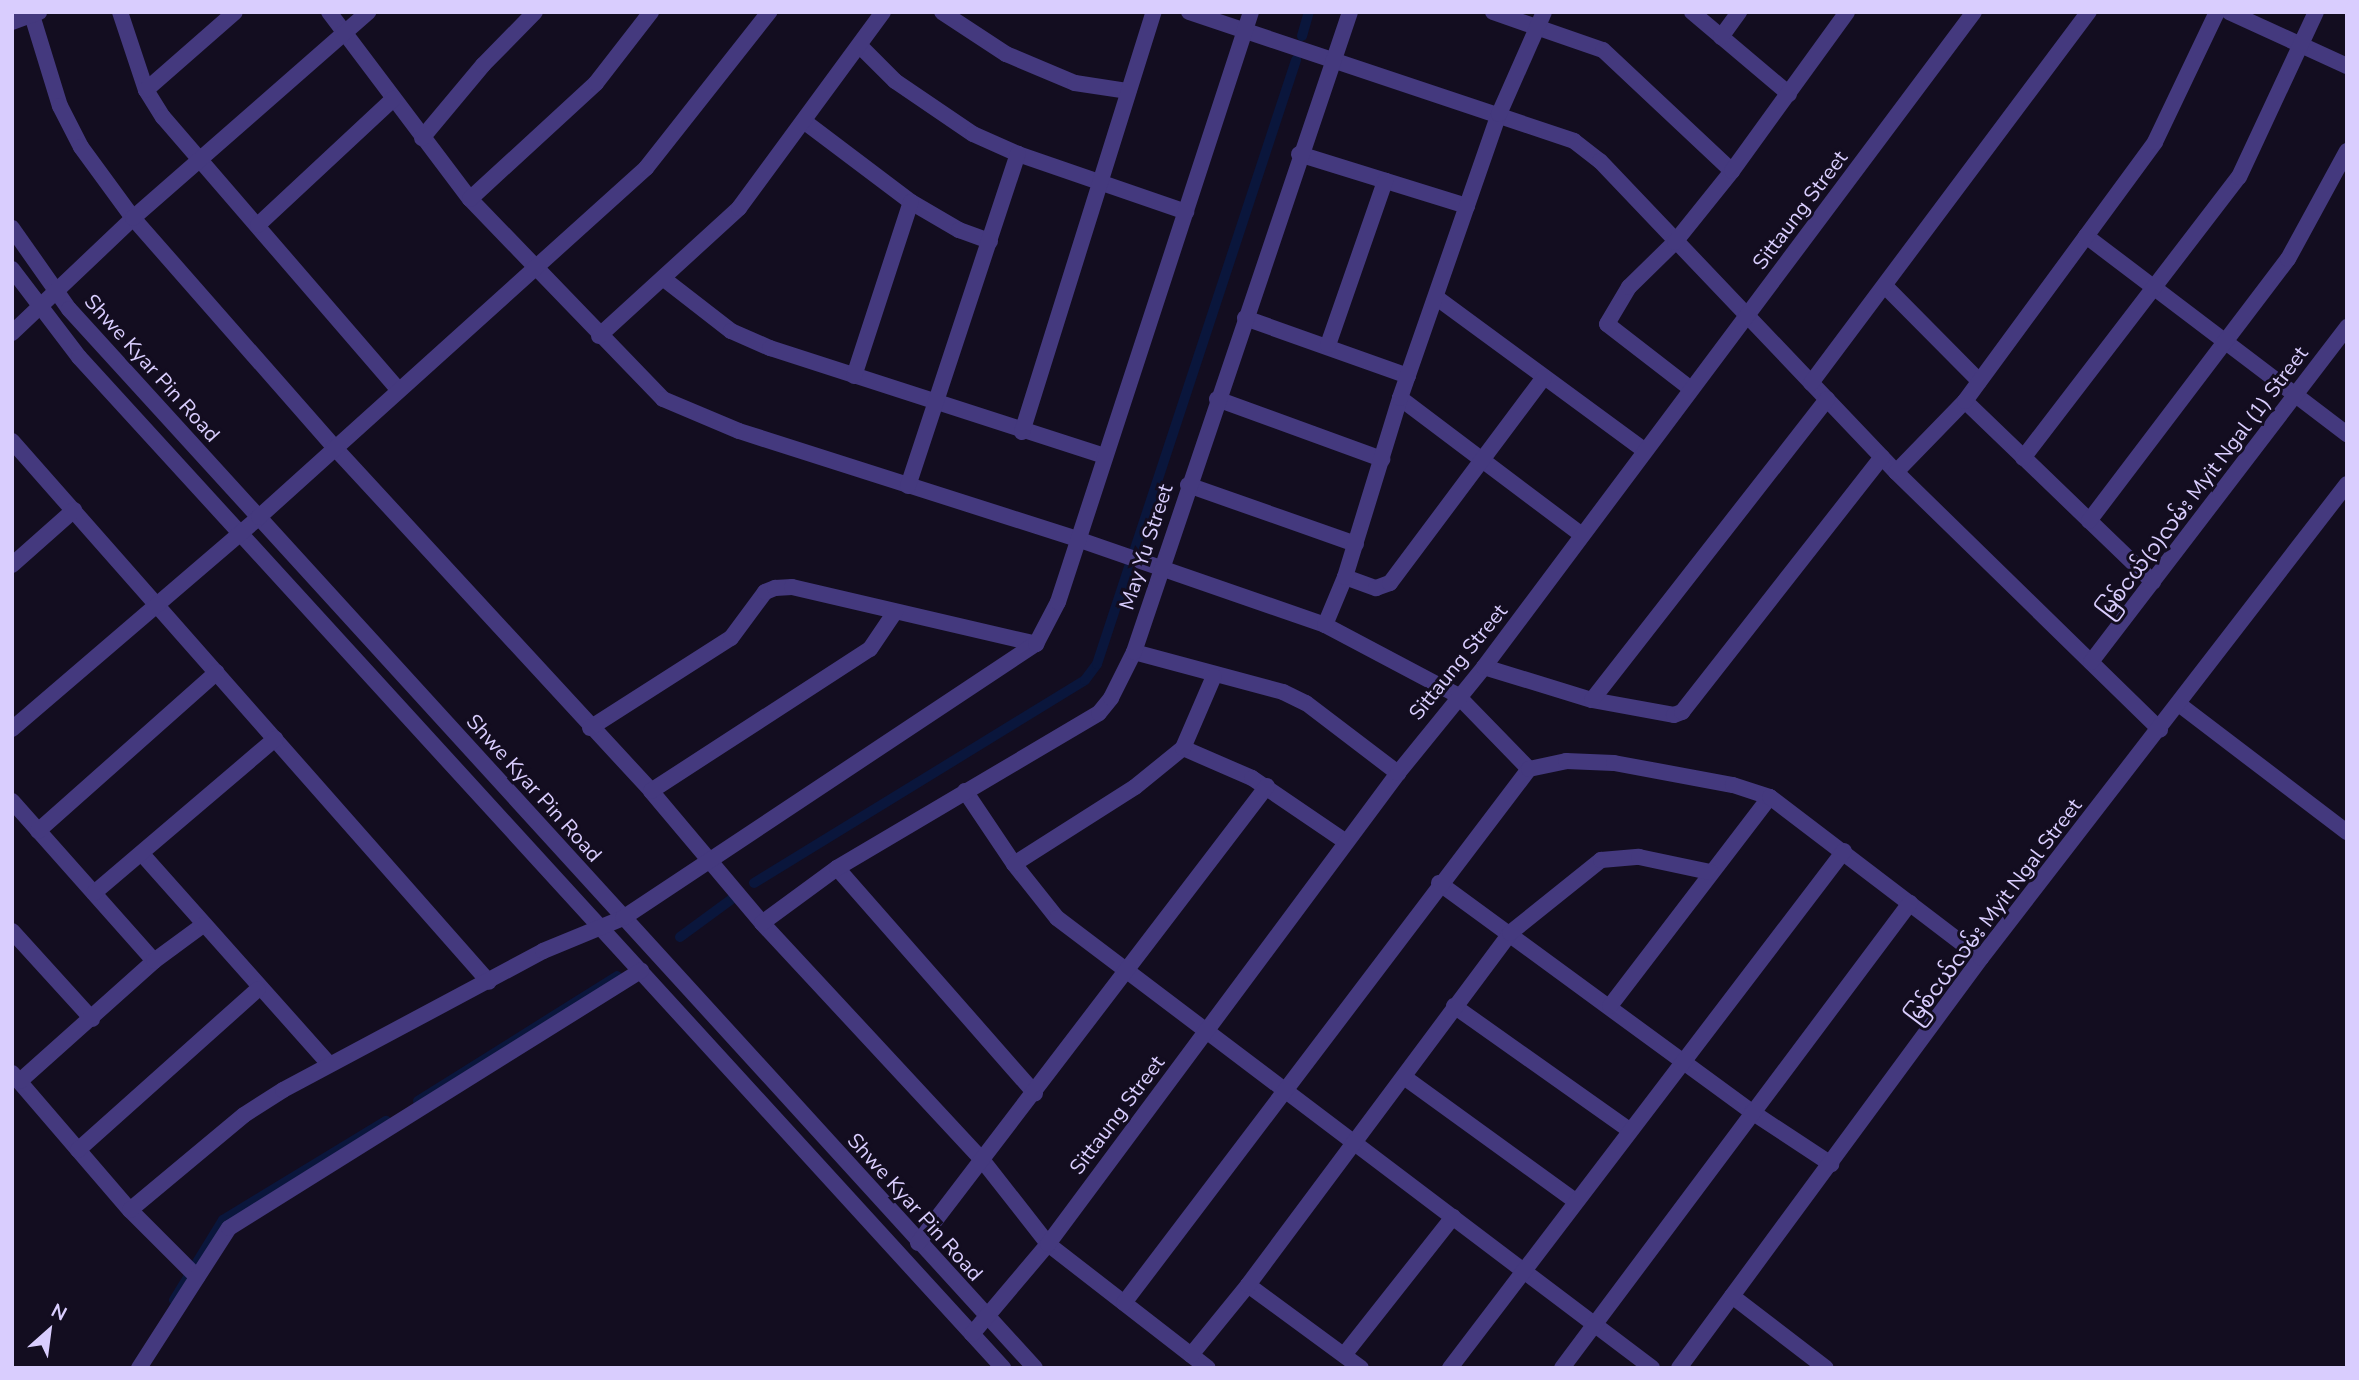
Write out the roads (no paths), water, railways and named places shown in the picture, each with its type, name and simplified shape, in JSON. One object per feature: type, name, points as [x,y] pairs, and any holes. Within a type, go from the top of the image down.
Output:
[{"type":"street","points":[[120,12],[146,90],[199,161],[258,225],[398,389]]},
{"type":"street","points":[[146,90],[235,12]]},
{"type":"street","points":[[328,12],[470,198],[663,400],[739,431],[1080,540],[1325,625],[1457,695],[1530,769]]},
{"type":"street","points":[[12,333],[133,218],[368,12]]},
{"type":"street","points":[[422,138],[535,12]]},
{"type":"street","points":[[470,198],[596,83],[651,12]]},
{"type":"street","points":[[12,729],[240,534],[398,389],[537,271],[646,168],[769,12]]},
{"type":"street","points":[[599,336],[739,208],[861,47],[883,12]]},
{"type":"street","points":[[942,12],[1006,54],[1075,83],[1128,91]]},
{"type":"street","points":[[1023,432],[1103,183],[1128,91],[1154,12]]},
{"type":"street","points":[[1189,12],[1574,141],[1600,161],[1675,243],[1896,472],[2160,730]]},
{"type":"street","points":[[130,1210],[244,1115],[329,1064],[566,940],[624,918],[1036,644],[1051,622],[1080,540],[1251,12]]},
{"type":"street","name":"May Yu Street","points":[[762,923],[837,867],[1099,713],[1122,682],[1299,154],[1350,12]]},
{"type":"street","points":[[1493,12],[1603,50],[1732,171]]},
{"type":"street","points":[[1325,625],[1345,577],[1400,398],[1499,114],[1544,12]]},
{"type":"street","points":[[1692,12],[1789,94]]},
{"type":"street","points":[[1721,37],[1739,12]]},
{"type":"street","points":[[1691,389],[1607,324],[1629,287],[1675,243],[1732,171],[1847,12]]},
{"type":"street","name":"Sittaung Street","points":[[972,1335],[1048,1244],[1346,842],[1457,695],[1484,667],[1974,12]]},
{"type":"street","points":[[1811,383],[2089,12]]},
{"type":"street","points":[[1896,472],[1965,401],[2155,142],[2217,12]]},
{"type":"street","points":[[2229,12],[2347,66]]},
{"type":"street","points":[[2023,458],[2239,177],[2316,12]]},
{"type":"street","points":[[12,22],[34,13],[60,106],[81,147],[133,218],[334,447],[590,728],[652,791],[762,923],[983,1161],[1048,1244],[1208,1368]]},
{"type":"street","points":[[861,47],[895,81],[942,116],[1018,155],[1186,212]]},
{"type":"street","points":[[258,225],[393,99]]},
{"type":"street","points":[[805,122],[911,202],[960,230],[990,241]]},
{"type":"street","points":[[2089,521],[2288,259],[2347,150]]},
{"type":"street","points":[[1299,154],[1467,206]]},
{"type":"street","points":[[908,486],[1018,155]]},
{"type":"street","points":[[1328,345],[1385,181]]},
{"type":"street","points":[[854,376],[911,202]]},
{"type":"street","name":"Shwe Kyar Pin Road","points":[[12,228],[55,293],[918,1243],[1035,1368]]},
{"type":"street","points":[[2086,236],[2347,434]]},
{"type":"street","name":"Shwe Kyar Pin Road","points":[[12,269],[79,357],[603,926],[1003,1368]]},
{"type":"street","points":[[664,279],[732,331],[854,376],[1105,456]]},
{"type":"street","points":[[1885,286],[1979,381]]},
{"type":"street","points":[[1437,298],[1645,451]]},
{"type":"street","points":[[1245,318],[1328,345],[1408,376]]},
{"type":"street","name":"မြစ်ငယ်(၁)လမ်း Myit Ngal (1) Street","points":[[2091,662],[2347,327]]},
{"type":"street","points":[[1345,577],[1376,588],[1390,583],[1544,377]]},
{"type":"street","points":[[1217,398],[1381,458]]},
{"type":"street","points":[[1400,398],[1582,535]]},
{"type":"street","points":[[1592,700],[1827,399]]},
{"type":"street","points":[[1965,401],[2153,582]]},
{"type":"street","points":[[14,446],[158,603],[489,982]]},
{"type":"street","points":[[1484,667],[1592,700],[1674,715],[1689,707],[1882,457]]},
{"type":"street","name":"မြစ်ငယ်လမ်း Myit Ngal Street","points":[[1679,1368],[1982,958],[2180,705],[2347,484]]},
{"type":"street","points":[[1188,485],[1356,544]]},
{"type":"street","points":[[12,565],[74,510]]},
{"type":"street","points":[[590,728],[731,638],[765,592],[775,588],[792,587],[1036,644]]},
{"type":"street","points":[[652,791],[870,649],[895,612]]},
{"type":"street","points":[[1134,652],[1214,676],[1283,692],[1306,704],[1398,773]]},
{"type":"street","points":[[38,831],[217,672]]},
{"type":"street","points":[[1014,864],[1135,787],[1183,748],[1214,676]]},
{"type":"street","points":[[2180,705],[2347,832]]},
{"type":"street","points":[[94,893],[275,739]]},
{"type":"street","points":[[1183,748],[1266,786],[1346,842]]},
{"type":"street","points":[[1124,1303],[1283,1088],[1439,883],[1530,769],[1566,761],[1614,762],[1733,785],[1770,797],[1982,958]]},
{"type":"street","points":[[918,1243],[1035,1093],[1266,786]]},
{"type":"street","points":[[965,791],[1014,864],[1057,918],[1125,973],[1283,1088],[1521,1272],[1652,1368]]},
{"type":"street","points":[[1610,1006],[1770,797]]},
{"type":"street","points":[[12,801],[154,961]]},
{"type":"street","points":[[1450,1368],[1628,1129],[1844,851]]},
{"type":"street","points":[[142,854],[258,989],[329,1064]]},
{"type":"street","points":[[1191,1355],[1248,1285],[1510,933],[1601,860],[1639,856],[1710,872]]},
{"type":"street","points":[[837,867],[1035,1093]]},
{"type":"street","points":[[1439,883],[1752,1112],[1831,1164]]},
{"type":"street","points":[[1562,1368],[1910,904]]},
{"type":"street","points":[[196,1277],[130,1210],[16,1077],[92,1019],[154,961],[203,925]]},
{"type":"street","points":[[12,931],[92,1019]]},
{"type":"street","points":[[139,1368],[229,1228],[641,971]]},
{"type":"street","points":[[78,1150],[258,989]]},
{"type":"street","points":[[1454,1006],[1628,1129]]},
{"type":"street","points":[[1404,1077],[1575,1200]]},
{"type":"street","points":[[1344,1355],[1452,1217]]},
{"type":"street","points":[[1248,1285],[1361,1368]]},
{"type":"street","points":[[1732,1296],[1826,1368]]},
{"type":"waterway","points":[[1302,36],[1309,12]]},
{"type":"waterway","points":[[754,883],[1085,680],[1097,664],[1296,60]]},
{"type":"waterway","points":[[680,937],[733,898]]},
{"type":"waterway","points":[[418,1101],[617,976]]},
{"type":"waterway","points":[[174,1300],[223,1220],[386,1121]]}]
